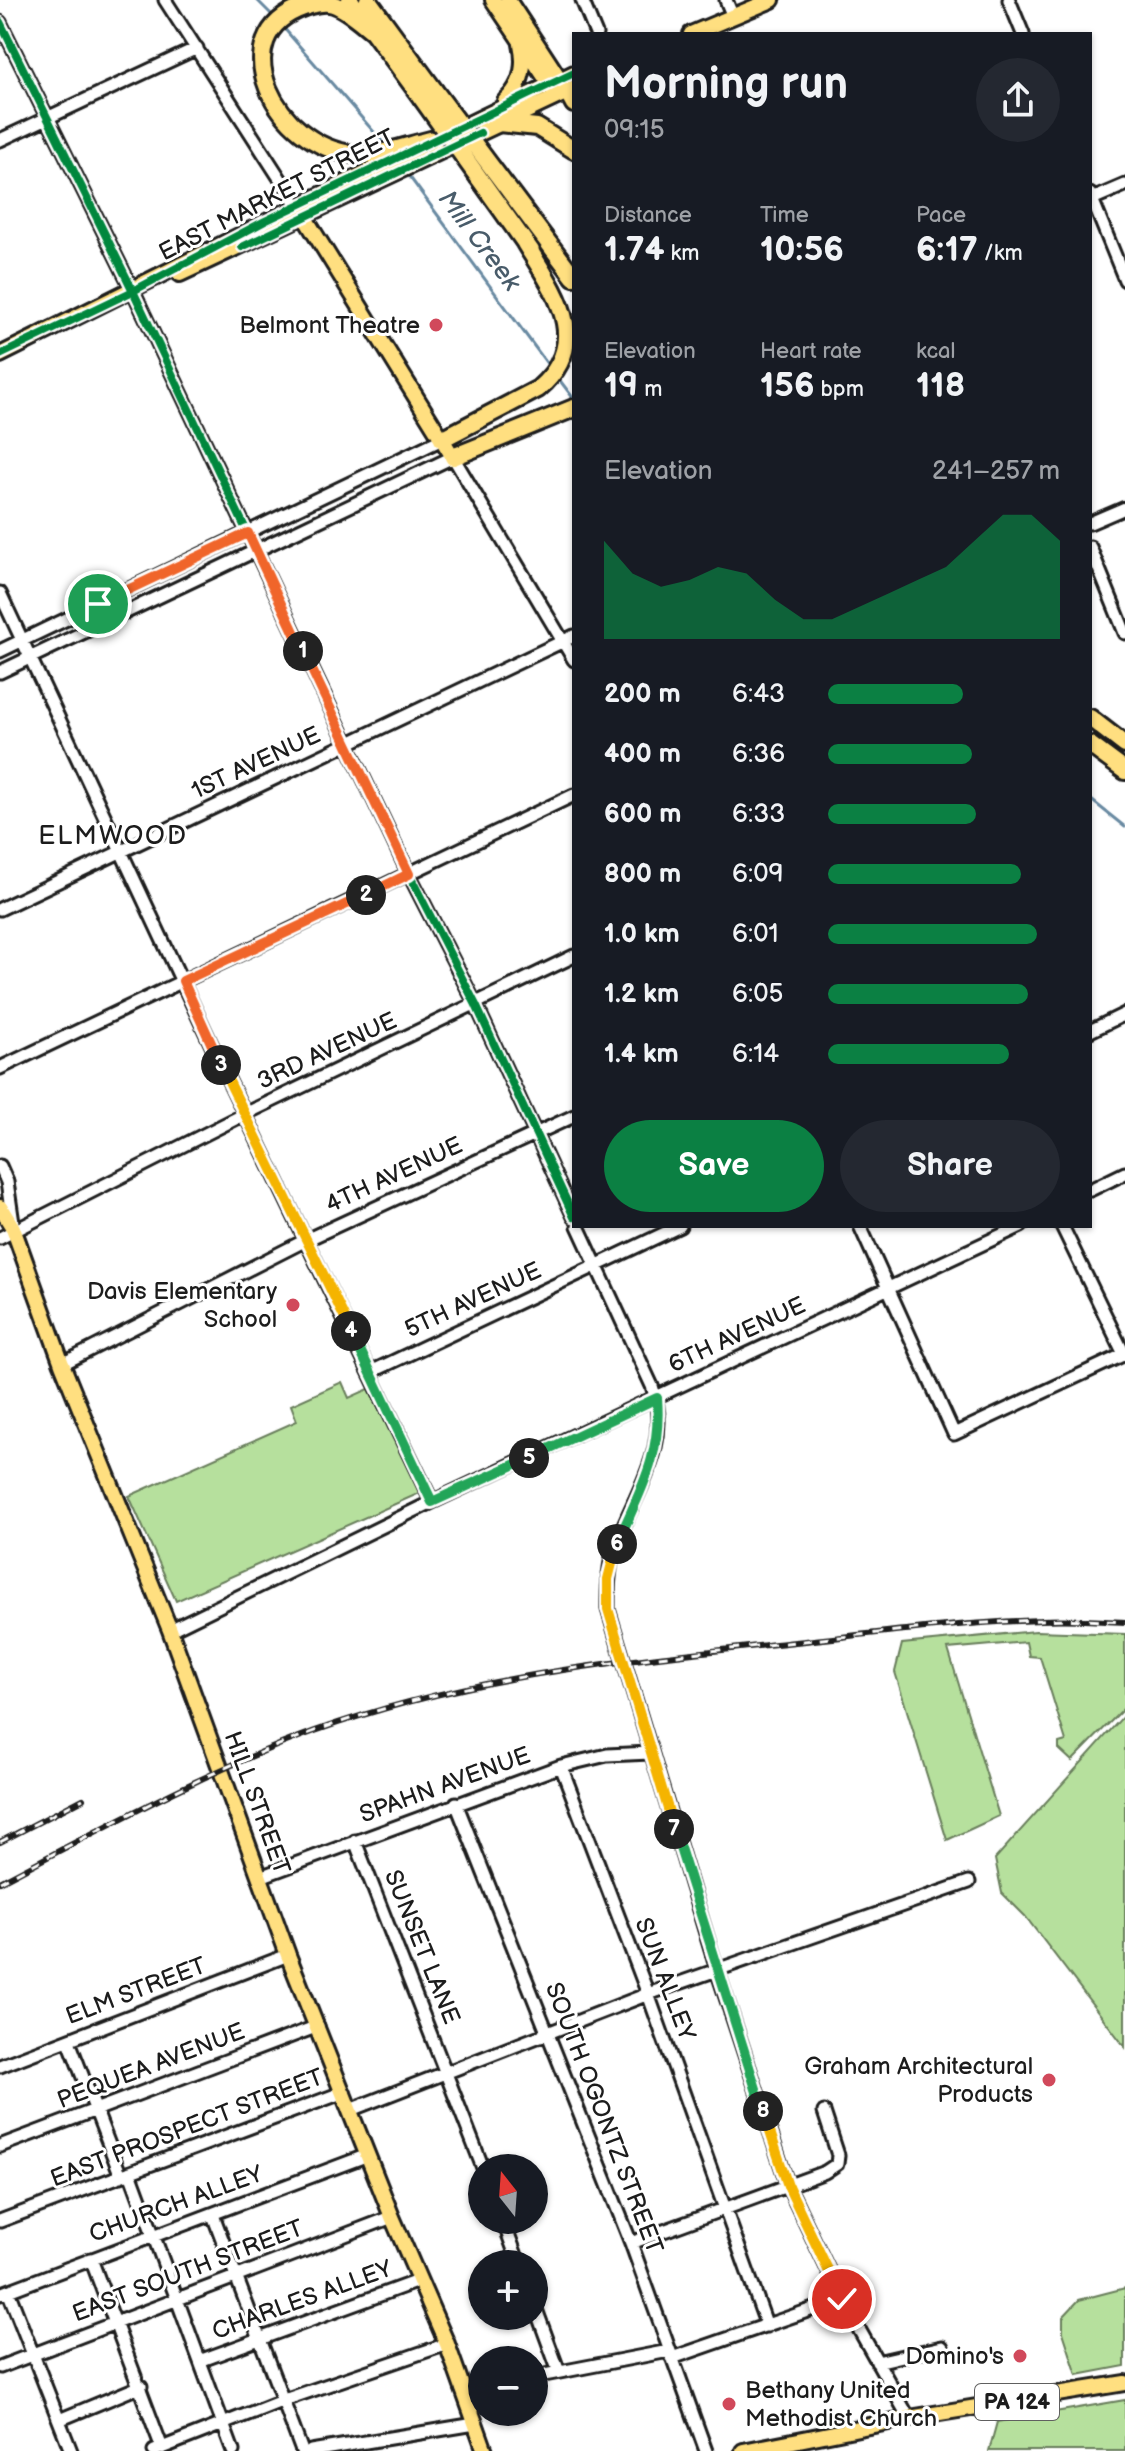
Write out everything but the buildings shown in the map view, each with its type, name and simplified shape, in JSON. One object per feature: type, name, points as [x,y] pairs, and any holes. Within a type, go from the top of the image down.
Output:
[{"type":"highway","points":[[350,0],[428,94]]},
{"type":"highway","points":[[368,0],[428,94],[486,173],[572,275]]},
{"type":"highway","points":[[374,32],[332,3],[312,4],[290,12],[274,27],[267,42],[264,63],[269,93],[279,112],[309,141],[331,150],[387,164],[410,146],[436,139]]},
{"type":"highway","points":[[496,118],[537,127],[572,149]]},
{"type":"highway","points":[[442,439],[538,389],[548,381],[564,343],[563,305],[486,173]]},
{"type":"highway","points":[[525,243],[572,303]]},
{"type":"highway","points":[[453,457],[570,409]]},
{"type":"highway","points":[[1092,720],[1125,745]]},
{"type":"highway","points":[[1092,746],[1125,771]]},
{"type":"main road","points":[[493,0],[519,36],[565,88]]},
{"type":"main road","points":[[508,0],[565,88]]},
{"type":"main road","points":[[696,32],[772,0]]},
{"type":"main road","points":[[496,118],[521,79],[525,60],[519,36]]},
{"type":"main road","name":"EAST MARKET STREET","points":[[0,355],[133,291],[200,267],[436,139],[496,118],[565,88]]},
{"type":"main road","name":"EAST MARKET STREET","points":[[387,164],[427,160],[496,118]]},
{"type":"main road","points":[[301,212],[453,457]]},
{"type":"main road","points":[[0,1207],[13,1228]]},
{"type":"main road","name":"HILL STREET","points":[[13,1228],[62,1364],[170,1630],[288,1955],[418,2281],[447,2344],[468,2406]]},
{"type":"main road","name":"PA 124","points":[[743,2451],[909,2418],[1125,2383]]},
{"type":"main road","name":"HILL STREET","points":[[476,2426],[485,2451]]},
{"type":"street","points":[[165,0],[301,212]]},
{"type":"street","points":[[582,0],[595,32]]},
{"type":"street","points":[[725,32],[731,18],[726,0]]},
{"type":"street","points":[[1009,0],[1022,32]]},
{"type":"street","points":[[0,22],[133,291],[409,874],[476,1005],[572,1213]]},
{"type":"street","points":[[0,140],[197,48]]},
{"type":"street","points":[[1092,198],[1125,185]]},
{"type":"street","points":[[1092,200],[1125,280]]},
{"type":"street","points":[[0,651],[442,439]]},
{"type":"street","points":[[0,672],[453,457],[568,639]]},
{"type":"street","points":[[1092,522],[1125,508]]},
{"type":"street","points":[[1092,552],[1125,633]]},
{"type":"street","points":[[0,593],[120,852],[432,1502]]},
{"type":"street","name":"1ST AVENUE","points":[[0,909],[568,639]]},
{"type":"street","points":[[0,1068],[572,796]]},
{"type":"street","name":"3RD AVENUE","points":[[0,1238],[13,1228],[245,1114],[572,957]]},
{"type":"street","points":[[1092,1030],[1125,1014]]},
{"type":"street","name":"4TH AVENUE","points":[[62,1364],[306,1240],[572,1117]]},
{"type":"street","name":"HILL STREET","points":[[0,1166],[7,1182],[13,1228]]},
{"type":"street","points":[[1092,1189],[1125,1173]]},
{"type":"street","points":[[579,1228],[657,1398],[658,1441],[653,1462],[613,1553],[608,1579],[608,1609],[717,1970],[788,2186],[842,2299],[909,2418]]},
{"type":"street","name":"5TH AVENUE","points":[[371,1372],[676,1228]]},
{"type":"street","points":[[861,1228],[954,1434],[1124,1354],[1063,1228]]},
{"type":"street","name":"6TH AVENUE","points":[[170,1630],[432,1502],[1017,1228]]},
{"type":"street","name":"SPAHN AVENUE","points":[[260,1877],[561,1766],[607,1755],[650,1753]]},
{"type":"street","name":"SUN ALLEY","points":[[561,1766],[648,1994],[767,2326]]},
{"type":"street","name":"SOUTH OGONTZ STREET","points":[[456,1803],[631,2243],[706,2451]]},
{"type":"street","name":"SUNSET LANE","points":[[355,1841],[478,2154]]},
{"type":"street","name":"EAST PROSPECT STREET","points":[[350,2110],[648,1994],[969,1882]]},
{"type":"street","name":"ELM STREET","points":[[0,2066],[288,1955]]},
{"type":"street","name":"PEQUEA AVENUE","points":[[0,2146],[318,2026]]},
{"type":"street","points":[[69,2041],[154,2237],[175,2299],[202,2360],[233,2451]]},
{"type":"street","name":"EAST PROSPECT STREET","points":[[0,2221],[344,2092]]},
{"type":"street","points":[[631,2243],[788,2186],[837,2164],[838,2155],[824,2112]]},
{"type":"street","name":"CHURCH ALLEY","points":[[4,2293],[368,2155]]},
{"type":"street","points":[[213,2215],[302,2451]]},
{"type":"street","name":"EAST SOUTH STREET","points":[[0,2367],[392,2217]]},
{"type":"street","points":[[91,2259],[141,2386],[158,2450],[284,2400],[447,2344]]},
{"type":"street","name":"CHARLES ALLEY","points":[[202,2360],[418,2281]]},
{"type":"street","points":[[4,2293],[71,2451]]},
{"type":"street","points":[[548,2374],[671,2355],[842,2299]]},
{"type":"street","points":[[544,2330],[559,2372]]},
{"type":"street","points":[[877,2362],[942,2347]]},
{"type":"street","points":[[59,2420],[141,2386]]},
{"type":"street","points":[[462,2390],[468,2389]]},
{"type":"street","points":[[311,2451],[468,2425]]},
{"type":"green space","points":[[342,1382],[349,1398],[373,1387],[420,1493],[176,1601],[129,1496],[297,1421],[291,1405]]},
{"type":"green space","points":[[1036,1631],[1125,1634],[1125,1707],[1072,1761],[1059,1749],[1059,1743],[1066,1741],[1040,1657],[1029,1656],[1026,1642],[948,1649],[999,1816],[947,1840],[895,1672],[902,1644]]},
{"type":"green space","points":[[1125,1714],[1125,2047],[1025,1916],[1002,1893],[995,1859]]},
{"type":"green space","points":[[1125,2288],[1125,2366],[1077,2375],[1063,2332],[1063,2317],[1079,2300]]},
{"type":"green space","points":[[1125,2400],[1125,2451],[989,2451],[997,2422]]},
{"type":"waterway","name":"Mill Creek","points":[[257,0],[274,17]]},
{"type":"waterway","name":"Mill Creek","points":[[282,26],[387,147]]},
{"type":"waterway","name":"Mill Creek","points":[[406,172],[551,369]]},
{"type":"waterway","name":"Mill Creek","points":[[558,378],[572,396]]},
{"type":"waterway","name":"Mill Creek","points":[[1092,801],[1125,827]]},
{"type":"railway","points":[[0,1882],[155,1801],[234,1764],[315,1731],[429,1697],[543,1673],[717,1650],[974,1624],[1052,1619],[1125,1622]]},
{"type":"railway","points":[[0,1842],[83,1799]]},
{"type":"cycle path","points":[[0,22],[133,291],[409,874],[476,1005],[572,1213]]},
{"type":"cycle path","points":[[0,355],[133,291],[265,221],[572,74]]},
{"type":"cycle path","points":[[242,247],[480,133]]},
{"type":"place","name":"Belmont Theatre","points":[[436,325]]},
{"type":"place","name":"Davis Elementary School","points":[[293,1305]]},
{"type":"place","name":"Graham Architectural Products","points":[[1049,2080]]},
{"type":"place","name":"Domino's","points":[[1020,2356]]},
{"type":"place","name":"Bethany United Methodist Church","points":[[729,2404]]},
{"type":"district","name":"ELMWOOD","points":[[113,836]]},
{"type":"route","points":[[98,604],[248,533],[409,874],[183,981],[432,1502],[657,1398],[658,1441],[643,1488],[613,1553],[608,1579],[608,1609],[717,1970],[788,2186],[842,2299]]}]
